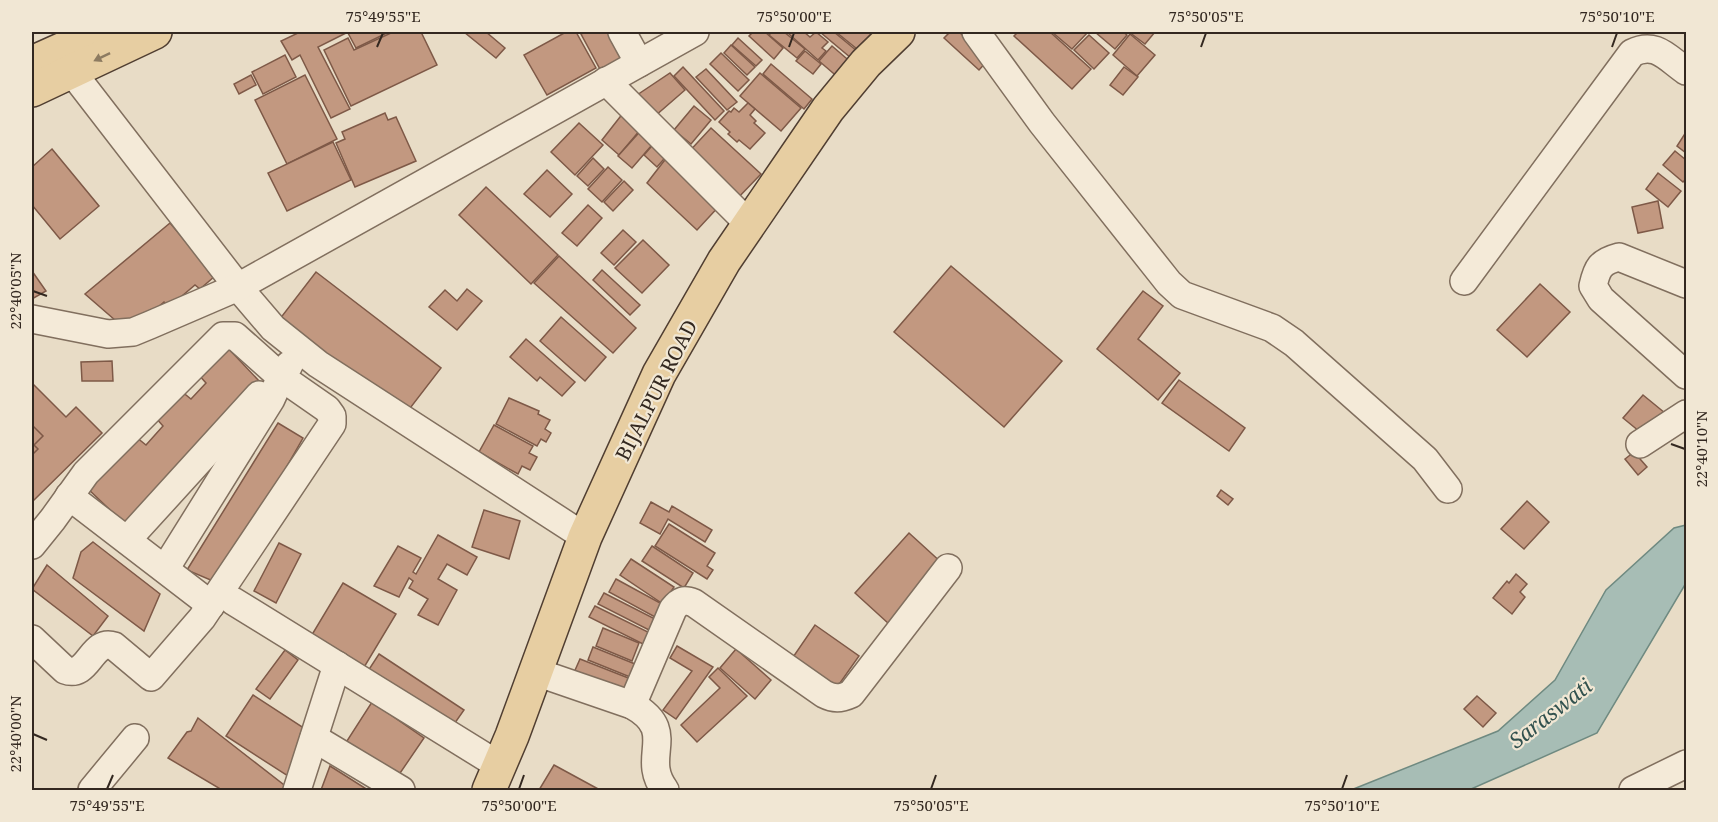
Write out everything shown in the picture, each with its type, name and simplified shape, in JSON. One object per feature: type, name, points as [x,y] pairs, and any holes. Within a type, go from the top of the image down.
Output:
[{"type":"main road","points":[[32,63],[101,32]]},
{"type":"main road","points":[[32,90],[155,32]]},
{"type":"main road","name":"BIJALPUR ROAD","points":[[494,778],[536,672],[585,537],[659,374],[724,261],[828,109],[866,63],[898,32]]},
{"type":"street","points":[[622,32],[639,63]]},
{"type":"street","points":[[32,319],[108,334],[133,332],[238,287],[695,32]]},
{"type":"street","points":[[976,32],[1042,123],[1169,283],[1182,295],[1272,328],[1294,343],[1425,459],[1448,489]]},
{"type":"street","points":[[1464,281],[1632,53],[1643,47],[1655,49],[1686,71]]},
{"type":"street","points":[[32,639],[71,673],[80,670],[101,645],[107,644],[114,646],[151,677],[202,618],[222,603],[332,424],[332,416],[291,361],[273,328],[238,287],[72,72]]},
{"type":"street","points":[[606,81],[749,224]]},
{"type":"street","points":[[1686,284],[1619,257],[1608,260],[1596,270],[1593,286],[1601,299],[1686,375]]},
{"type":"street","points":[[32,545],[86,473],[223,336],[235,336],[291,361],[318,364],[585,537]]},
{"type":"street","points":[[127,540],[291,361]]},
{"type":"street","points":[[165,569],[271,399],[291,361]]},
{"type":"street","points":[[1640,444],[1686,414]]},
{"type":"street","points":[[69,496],[165,569],[222,603],[337,665],[494,778]]},
{"type":"street","points":[[632,705],[673,609],[678,602],[686,600],[694,603],[824,694],[842,698],[851,694],[948,568]]},
{"type":"street","points":[[297,790],[337,665]]},
{"type":"street","points":[[536,672],[632,705],[646,713],[654,722],[657,732],[655,771],[658,781],[665,790]]},
{"type":"street","points":[[92,790],[135,738]]},
{"type":"street","points":[[314,738],[401,790]]},
{"type":"street","points":[[1633,790],[1686,764]]},
{"type":"water","name":"Saraswati","points":[[1686,525],[1686,583],[1597,733],[1469,790],[1351,790],[1498,731],[1555,680],[1606,590],[1674,528]]},
{"type":"building","points":[[300,32],[348,32],[318,47],[350,109],[331,118],[300,55],[292,60],[281,41]]},
{"type":"building","points":[[389,32],[356,48],[348,33]]},
{"type":"building","points":[[393,32],[421,32],[437,65],[351,106],[324,50],[348,38],[354,50]]},
{"type":"building","points":[[464,32],[486,32],[505,48],[496,58]]},
{"type":"building","points":[[566,32],[576,32],[596,68],[547,95],[524,55]]},
{"type":"building","points":[[616,32],[629,56],[601,71],[581,34]]},
{"type":"building","points":[[753,32],[765,32],[783,48],[774,59],[749,36]]},
{"type":"building","points":[[772,32],[784,32],[805,49],[797,58],[769,35]]},
{"type":"building","points":[[804,32],[810,37],[816,32],[828,42],[822,48],[826,51],[818,60],[789,34]]},
{"type":"building","points":[[820,32],[834,32],[863,56],[857,63]]},
{"type":"building","points":[[836,32],[873,32],[877,35],[862,53]]},
{"type":"building","points":[[950,32],[959,32],[989,59],[979,70],[944,38]]},
{"type":"building","points":[[1018,32],[1050,32],[1091,69],[1072,89],[1014,36]]},
{"type":"building","points":[[1052,32],[1088,32],[1072,49]]},
{"type":"building","points":[[1095,32],[1123,32],[1127,35],[1115,49]]},
{"type":"building","points":[[1129,32],[1155,32],[1145,44]]},
{"type":"building","points":[[1130,34],[1155,55],[1137,76],[1113,55]]},
{"type":"building","points":[[1089,35],[1109,53],[1094,69],[1074,50]]},
{"type":"building","points":[[738,38],[762,60],[756,66],[732,45]]},
{"type":"building","points":[[731,45],[755,67],[747,75],[724,53]]},
{"type":"building","points":[[832,46],[853,64],[840,79],[819,61]]},
{"type":"building","points":[[805,51],[821,64],[813,74],[796,61]]},
{"type":"building","points":[[721,53],[749,80],[738,91],[710,64]]},
{"type":"building","points":[[285,55],[296,77],[263,94],[252,72]]},
{"type":"building","points":[[771,64],[812,99],[804,109],[763,74]]},
{"type":"building","points":[[683,67],[724,111],[715,120],[674,76]]},
{"type":"building","points":[[1124,67],[1138,77],[1123,95],[1110,85]]},
{"type":"building","points":[[706,69],[737,102],[727,110],[696,77]]},
{"type":"building","points":[[670,73],[685,90],[655,116],[634,97]]},
{"type":"building","points":[[760,73],[801,108],[781,131],[740,96]]},
{"type":"building","points":[[251,75],[256,85],[239,94],[234,84]]},
{"type":"building","points":[[305,75],[337,139],[287,164],[255,100]]},
{"type":"building","points":[[748,103],[755,109],[750,115],[756,121],[754,123],[765,133],[750,149],[739,140],[737,142],[719,122],[729,111],[731,112],[734,108],[739,112]]},
{"type":"building","points":[[694,106],[711,120],[691,144],[674,130]]},
{"type":"building","points":[[627,108],[646,123],[619,155],[602,140]]},
{"type":"building","points":[[385,113],[388,120],[396,117],[416,161],[355,187],[336,143],[345,139],[342,132]]},
{"type":"building","points":[[579,123],[603,145],[575,175],[551,152]]},
{"type":"building","points":[[645,126],[658,138],[632,168],[618,156]]},
{"type":"building","points":[[711,128],[761,174],[734,202],[685,156]]},
{"type":"building","points":[[1686,132],[1686,153],[1677,146]]},
{"type":"building","points":[[657,140],[670,152],[657,167],[644,155]]},
{"type":"building","points":[[333,142],[351,180],[287,211],[268,173]]},
{"type":"building","points":[[52,149],[99,206],[60,239],[32,205],[32,167]]},
{"type":"building","points":[[1675,151],[1686,160],[1686,179],[1683,182],[1663,165]]},
{"type":"building","points":[[671,152],[722,203],[697,230],[647,183]]},
{"type":"building","points":[[593,158],[604,169],[588,186],[577,176]]},
{"type":"building","points":[[608,167],[622,180],[602,202],[588,189]]},
{"type":"building","points":[[547,170],[572,194],[550,217],[524,194]]},
{"type":"building","points":[[1658,173],[1681,191],[1668,207],[1646,189]]},
{"type":"building","points":[[624,181],[633,190],[613,211],[604,202]]},
{"type":"building","points":[[486,187],[558,255],[531,284],[459,215]]},
{"type":"building","points":[[1658,201],[1663,228],[1638,233],[1632,207]]},
{"type":"building","points":[[588,205],[602,218],[577,246],[562,233]]},
{"type":"building","points":[[170,223],[215,276],[200,289],[195,285],[169,307],[164,302],[141,322],[123,327],[85,294]]},
{"type":"building","points":[[623,230],[636,242],[614,265],[601,253]]},
{"type":"building","points":[[643,240],[669,265],[642,293],[615,268]]},
{"type":"building","points":[[559,256],[636,328],[613,353],[534,283]]},
{"type":"building","points":[[951,266],[1062,361],[1004,427],[894,332]]},
{"type":"building","points":[[602,270],[640,305],[630,315],[593,280]]},
{"type":"building","points":[[32,271],[46,291],[32,299]]},
{"type":"building","points":[[316,272],[441,368],[404,416],[279,320]]},
{"type":"building","points":[[1540,284],[1570,312],[1527,357],[1497,330]]},
{"type":"building","points":[[467,289],[482,301],[457,330],[429,307],[445,290],[457,301]]},
{"type":"building","points":[[1143,291],[1163,306],[1138,339],[1180,373],[1158,400],[1097,349]]},
{"type":"building","points":[[561,317],[606,357],[585,381],[540,341]]},
{"type":"building","points":[[526,339],[575,382],[562,396],[540,377],[537,381],[510,357]]},
{"type":"building","points":[[225,345],[260,382],[130,529],[86,487],[136,437],[146,445],[163,426],[156,418],[181,391],[191,399],[206,383],[198,374]]},
{"type":"building","points":[[112,361],[113,381],[82,381],[81,362]]},
{"type":"building","points":[[1179,380],[1245,428],[1229,451],[1162,403]]},
{"type":"building","points":[[32,383],[66,417],[76,407],[102,433],[32,502]]},
{"type":"building","points":[[1643,395],[1665,413],[1645,436],[1623,418]]},
{"type":"building","points":[[509,398],[539,411],[538,414],[550,420],[545,429],[551,433],[546,442],[541,439],[537,446],[496,424]]},
{"type":"building","points":[[278,423],[303,438],[220,584],[187,570]]},
{"type":"building","points":[[494,425],[533,446],[529,453],[537,457],[530,470],[522,466],[518,474],[479,452]]},
{"type":"building","points":[[34,427],[43,436],[34,445],[38,449],[32,455],[32,429]]},
{"type":"building","points":[[1634,452],[1647,467],[1638,475],[1625,459]]},
{"type":"building","points":[[1221,490],[1233,499],[1228,505],[1217,496]]},
{"type":"building","points":[[1527,501],[1549,522],[1524,549],[1501,529]]},
{"type":"building","points":[[651,502],[669,512],[672,506],[712,530],[705,542],[668,519],[660,534],[640,523]]},
{"type":"building","points":[[484,510],[520,521],[509,559],[472,547]]},
{"type":"building","points":[[669,524],[715,553],[707,566],[713,570],[707,579],[655,546]]},
{"type":"building","points":[[909,533],[943,564],[889,624],[855,593]]},
{"type":"building","points":[[438,535],[477,557],[467,575],[447,564],[438,579],[457,590],[438,625],[418,615],[428,599],[409,588],[413,581],[409,578],[399,597],[374,586],[398,546],[421,558],[413,572],[416,574]]},
{"type":"building","points":[[93,542],[160,594],[144,631],[73,578],[81,552]]},
{"type":"building","points":[[279,543],[301,554],[276,603],[254,591]]},
{"type":"building","points":[[652,546],[693,573],[684,588],[642,561]]},
{"type":"building","points":[[631,559],[674,587],[663,604],[620,575]]},
{"type":"building","points":[[47,565],[108,616],[93,636],[32,589]]},
{"type":"building","points":[[1516,574],[1527,584],[1520,592],[1525,597],[1512,614],[1493,598]]},
{"type":"building","points":[[616,579],[662,604],[655,617],[609,592]]},
{"type":"building","points":[[343,583],[396,614],[363,669],[310,638]]},
{"type":"building","points":[[604,593],[657,620],[651,631],[598,604]]},
{"type":"building","points":[[595,606],[650,633],[645,645],[589,617]]},
{"type":"building","points":[[815,625],[859,656],[833,693],[789,663]]},
{"type":"building","points":[[603,628],[639,643],[632,661],[596,646]]},
{"type":"building","points":[[677,646],[713,667],[676,719],[663,710],[692,671],[670,658]]},
{"type":"building","points":[[593,647],[645,668],[640,681],[588,660]]},
{"type":"building","points":[[736,649],[771,680],[755,699],[720,668]]},
{"type":"building","points":[[285,650],[298,660],[270,699],[256,689]]},
{"type":"building","points":[[379,654],[464,710],[450,730],[366,674]]},
{"type":"building","points":[[580,659],[636,681],[628,700],[572,677]]},
{"type":"building","points":[[718,668],[747,696],[697,742],[681,725],[720,688],[709,677]]},
{"type":"building","points":[[253,695],[310,732],[291,778],[226,736]]},
{"type":"building","points":[[1477,696],[1496,713],[1483,727],[1464,709]]},
{"type":"building","points":[[372,702],[424,738],[396,779],[345,744]]},
{"type":"building","points":[[198,718],[288,788],[287,790],[222,790],[168,758],[187,732],[191,731]]},
{"type":"building","points":[[554,765],[600,790],[539,790]]},
{"type":"building","points":[[330,766],[368,790],[321,790]]}]
